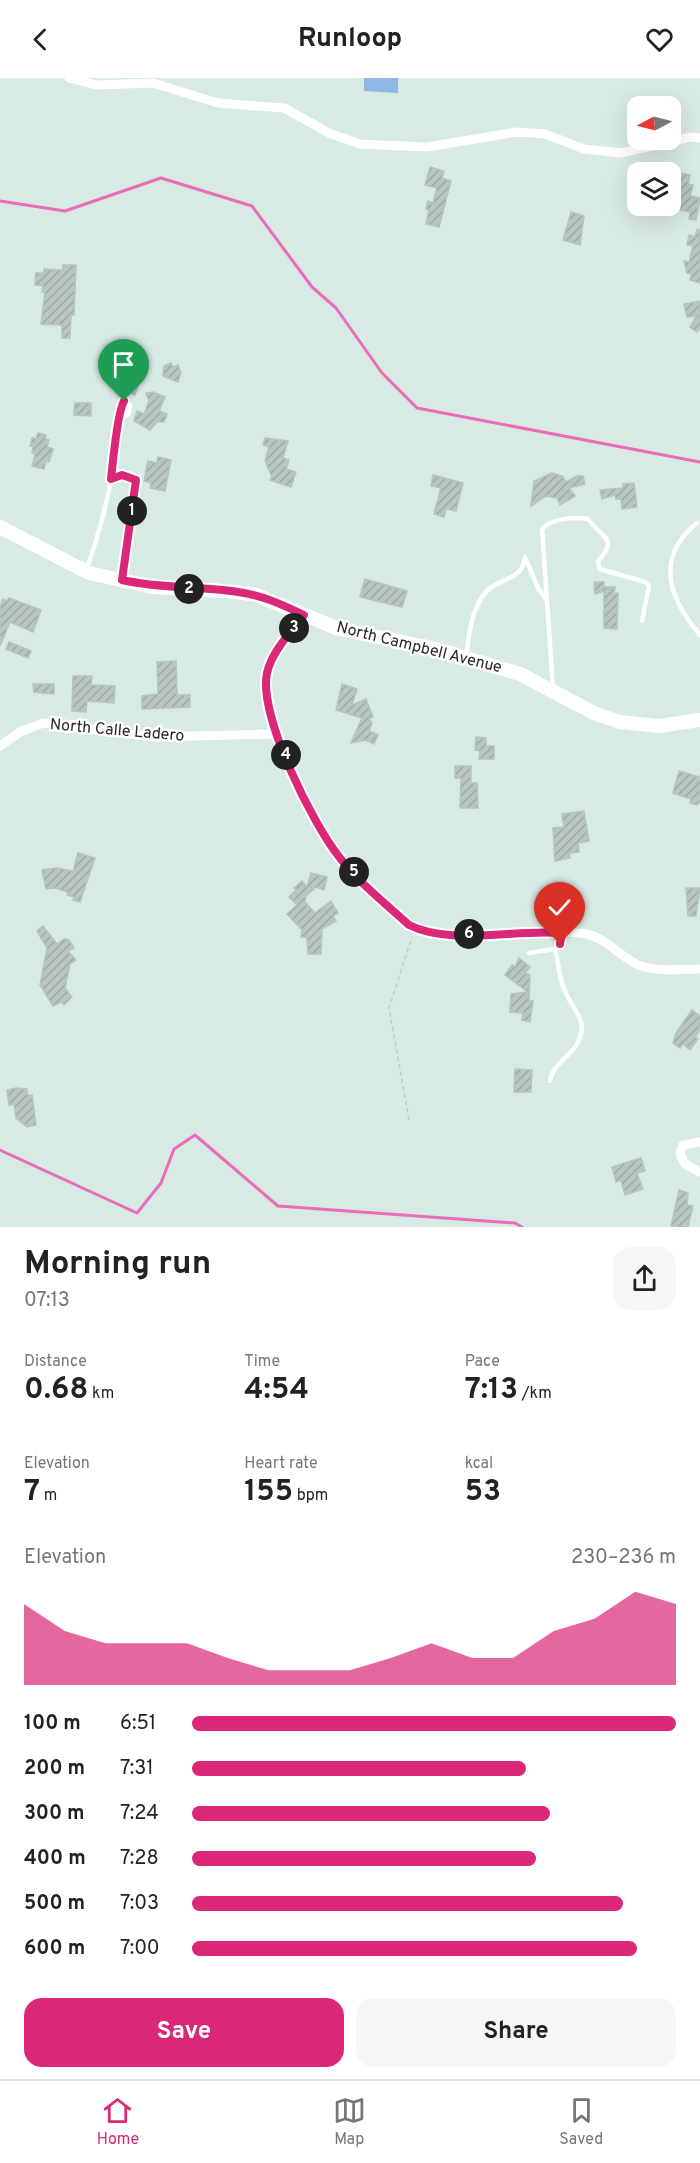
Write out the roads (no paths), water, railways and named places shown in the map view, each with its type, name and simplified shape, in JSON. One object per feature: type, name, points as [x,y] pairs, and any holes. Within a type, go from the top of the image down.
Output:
[{"type":"main road","name":"North Campbell Avenue","points":[[0,527],[86,571],[153,587],[247,593],[339,629],[432,648],[520,674],[594,713],[620,722],[658,726],[700,720]]},
{"type":"street","points":[[69,78],[96,85],[153,82],[218,103],[284,108],[331,134],[360,144],[428,147],[517,132],[545,134],[584,149],[621,153],[691,137],[700,138]]},
{"type":"street","points":[[304,615],[278,649],[267,673],[271,718],[276,734],[316,819],[340,858],[415,928],[430,933],[455,935],[537,931],[588,934],[641,966],[666,970],[700,969]]},
{"type":"street","name":"North Calle Ladero","points":[[0,746],[20,732],[43,723],[161,738],[276,734]]},
{"type":"street","points":[[700,1142],[683,1145],[680,1154],[685,1164],[700,1172]]},
{"type":"lane","points":[[86,571],[98,536],[121,420]]},
{"type":"lane","points":[[111,479],[122,475],[136,480],[122,580]]},
{"type":"lane","points":[[553,692],[542,529],[556,521],[578,517],[588,519],[605,535],[609,543],[608,549],[598,562],[600,569],[645,582],[649,586],[642,621]]},
{"type":"lane","points":[[697,523],[681,536],[670,567],[671,588],[683,615],[700,635]]},
{"type":"lane","points":[[466,658],[472,621],[485,593],[519,572],[525,557],[538,590],[547,600]]},
{"type":"lane","points":[[530,953],[555,950],[560,944],[562,933]]},
{"type":"lane","points":[[550,1081],[552,1071],[577,1044],[583,1027],[580,1015],[563,987],[555,950]]},
{"type":"waterway","points":[[0,201],[65,211],[161,178],[252,206],[312,287],[336,308],[382,373],[417,408],[700,462]]},
{"type":"waterway","points":[[0,1150],[137,1213],[161,1183],[174,1149],[195,1135],[278,1206],[515,1223],[522,1227]]}]
